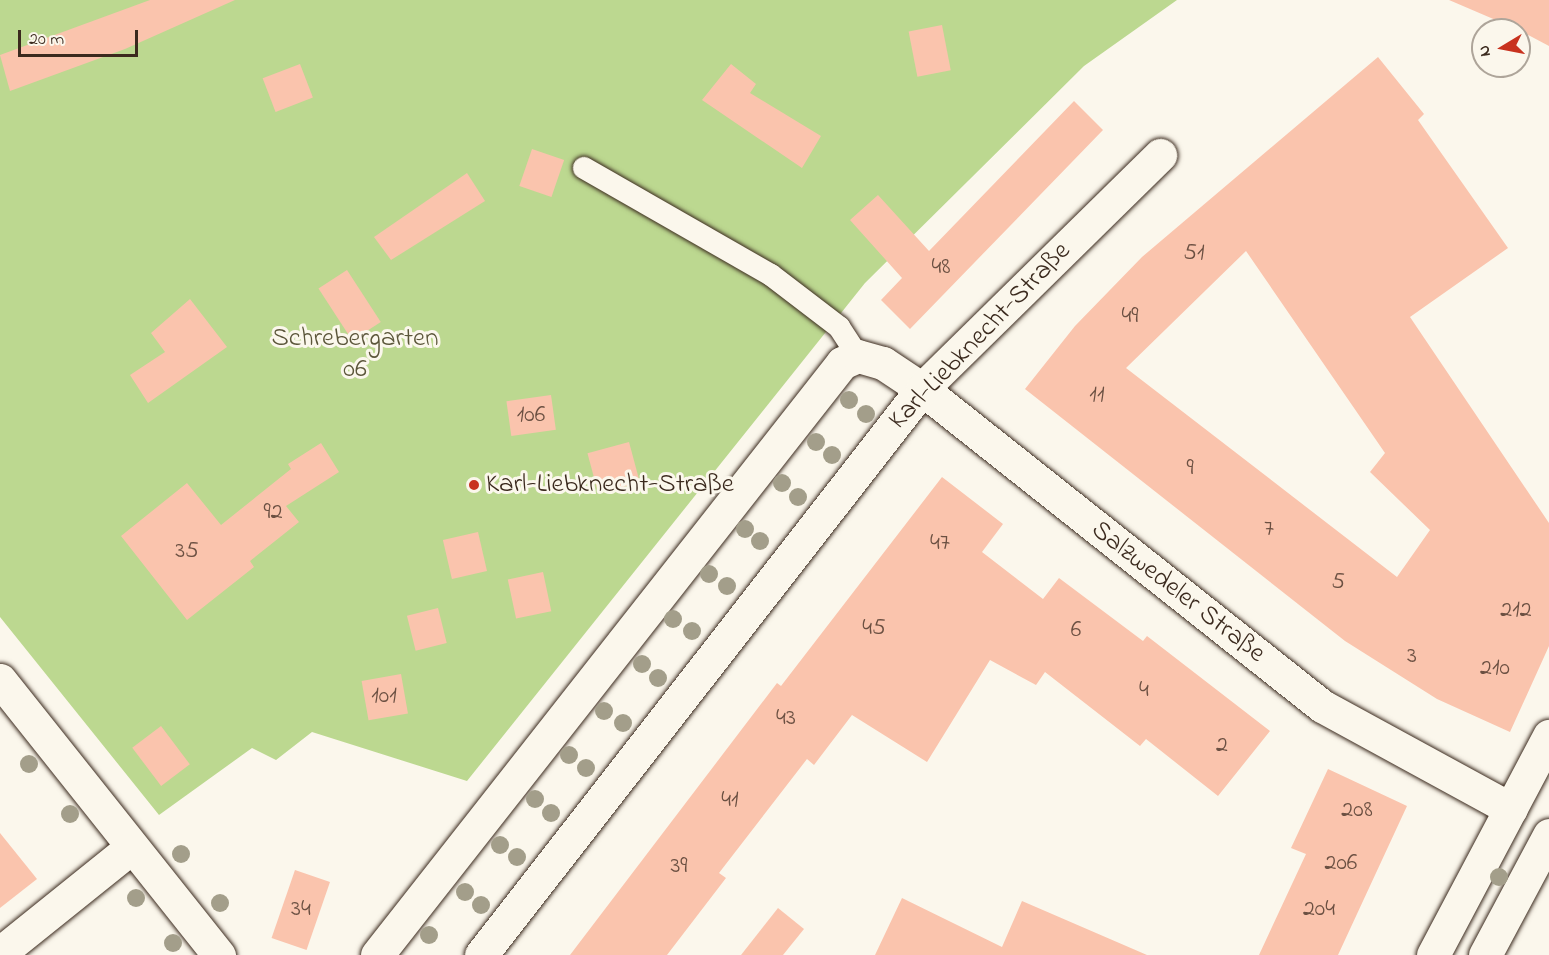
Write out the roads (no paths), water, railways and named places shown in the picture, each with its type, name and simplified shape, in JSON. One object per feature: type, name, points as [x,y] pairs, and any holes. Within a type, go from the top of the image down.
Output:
[{"type":"street","name":"Karl-Liebknecht-Straße","points":[[481,955],[922,389],[1160,155]]},
{"type":"street","name":"Salzwedeler Straße","points":[[858,356],[883,363],[922,389],[1322,706],[1511,809]]},
{"type":"street","points":[[377,955],[842,363],[858,356]]},
{"type":"street","points":[[0,680],[219,955]]},
{"type":"street","points":[[1433,955],[1549,736]]},
{"type":"street","points":[[1485,955],[1549,835]]},
{"type":"street","points":[[0,953],[132,847]]},
{"type":"lane","points":[[584,168],[769,279],[839,327],[858,356]]},
{"type":"place","name":"Karl-Liebknecht-Straße","points":[[474,485]]},
{"type":"park label","name":"Schrebergarten 06","points":[[355,354]]}]
